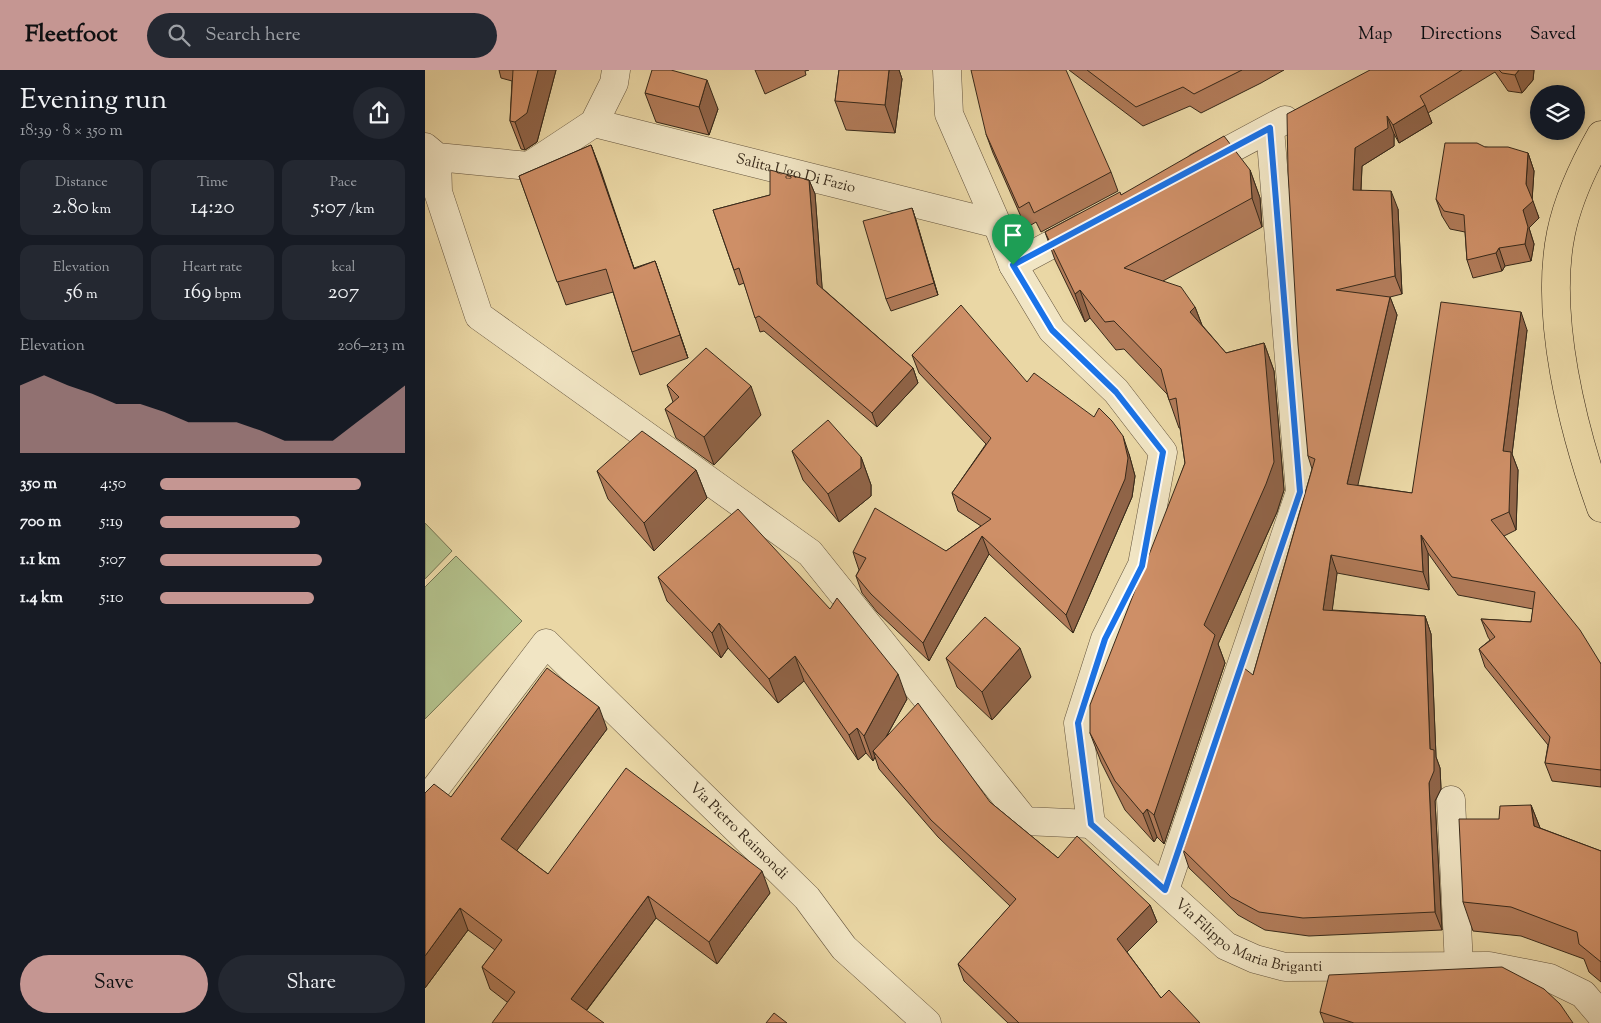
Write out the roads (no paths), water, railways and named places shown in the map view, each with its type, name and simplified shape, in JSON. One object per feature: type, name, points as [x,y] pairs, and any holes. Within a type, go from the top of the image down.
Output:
[{"type":"highway","points":[[1601,135],[1574,190],[1563,225],[1556,286],[1561,351],[1572,411],[1601,508]]},
{"type":"street","points":[[616,70],[613,83],[594,123],[529,166],[431,152],[438,192],[479,316],[810,553],[1025,821],[1091,824],[1078,723],[1105,639],[1142,566],[1163,452],[1116,392],[1052,330],[1013,265],[949,114],[947,70]]},
{"type":"street","points":[[1175,179],[1311,106]]},
{"type":"street","name":"Salita Ugo Di Fazio","points":[[594,123],[997,224]]},
{"type":"street","points":[[1165,890],[1300,492],[1270,128]]},
{"type":"street","points":[[1013,265],[1107,215]]},
{"type":"street","name":"Via Pietro Raimondi","points":[[425,802],[546,643],[807,898],[845,948],[927,1023]]},
{"type":"street","points":[[1451,800],[1459,966]]},
{"type":"street","name":"Via Filippo Maria Briganti","points":[[1091,824],[1226,946],[1255,959],[1285,967],[1489,966],[1550,978],[1583,994],[1601,1015]]}]
